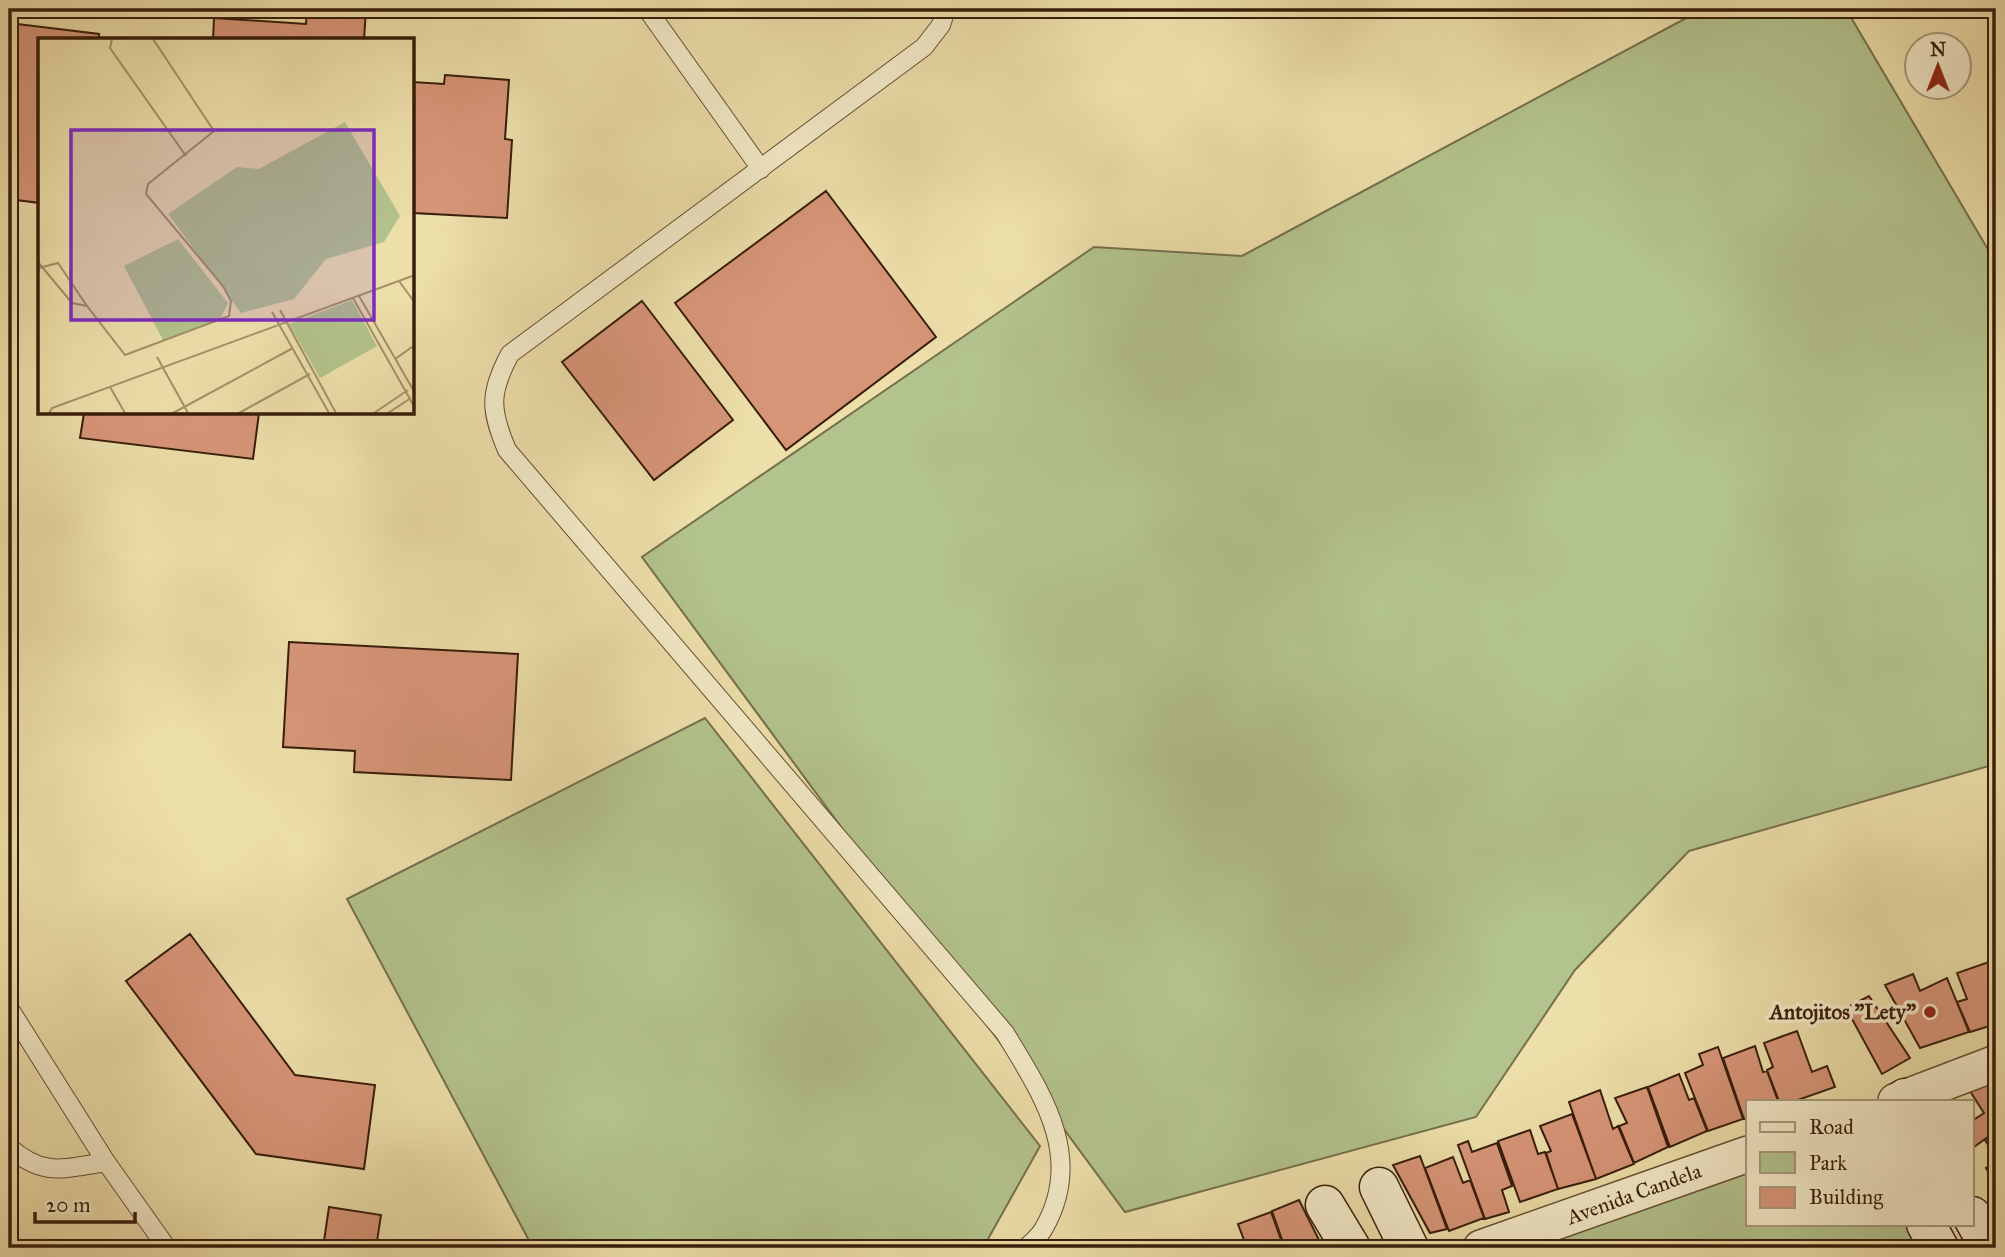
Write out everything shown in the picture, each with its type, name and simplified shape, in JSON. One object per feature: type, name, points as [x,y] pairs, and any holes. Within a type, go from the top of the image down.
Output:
[{"type":"street","points":[[1903,1100],[1996,1063]]},
{"type":"street","name":"Avenida Candela","points":[[1481,1248],[1746,1155]]},
{"type":"street","points":[[1379,1187],[1409,1248]]},
{"type":"street","points":[[1325,1205],[1351,1248]]},
{"type":"street","points":[[1974,1220],[1990,1248]]},
{"type":"street","points":[[1927,1226],[1939,1248]]},
{"type":"lane","points":[[647,9],[761,169]]},
{"type":"lane","points":[[946,9],[942,24],[924,47],[510,354],[498,377],[492,404],[496,425],[507,450],[1005,1033],[1034,1082],[1057,1132],[1059,1192],[1044,1229],[1026,1248]]},
{"type":"lane","points":[[9,1008],[106,1162],[167,1248]]},
{"type":"lane","points":[[9,1147],[36,1166],[54,1169],[106,1162]]},
{"type":"green space","points":[[1703,9],[1846,9],[1996,263],[1996,764],[1689,851],[1575,970],[1476,1117],[1125,1212],[642,557],[1094,247],[1242,256]]},
{"type":"green space","points":[[705,718],[1040,1146],[983,1248],[533,1248],[347,899]]},
{"type":"green space","points":[[1746,1163],[1746,1226],[1911,1226],[1923,1248],[1524,1248]]},
{"type":"building","points":[[307,9],[366,9],[364,38],[213,38],[214,18],[306,24]]},
{"type":"building","points":[[9,23],[99,34],[99,38],[38,38],[38,203],[9,199]]},
{"type":"building","points":[[445,75],[509,80],[505,139],[512,140],[507,218],[415,213],[415,82],[444,84]]},
{"type":"building","points":[[826,191],[936,337],[786,450],[675,303]]},
{"type":"building","points":[[642,301],[733,420],[654,480],[562,362]]},
{"type":"building","points":[[84,415],[259,415],[253,459],[80,438]]},
{"type":"building","points":[[289,642],[518,654],[511,780],[354,772],[355,751],[283,747]]},
{"type":"building","points":[[190,934],[295,1075],[375,1085],[364,1169],[256,1154],[126,981]]},
{"type":"building","points":[[1989,962],[1996,981],[1996,1009],[1993,1010],[1996,1024],[1970,1032],[1957,1002],[1967,999],[1957,973]]},
{"type":"building","name":"Antojitos \"Lety\"","points":[[1913,974],[1920,991],[1947,978],[1969,1032],[1920,1048],[1885,985]]},
{"type":"building","points":[[1869,996],[1910,1058],[1882,1074],[1846,1008]]},
{"type":"building","points":[[1797,1031],[1812,1072],[1827,1066],[1835,1087],[1798,1100],[1779,1100],[1767,1070],[1773,1067],[1764,1043]]},
{"type":"building","points":[[1755,1046],[1763,1072],[1767,1071],[1778,1100],[1746,1100],[1744,1119],[1723,1058]]},
{"type":"building","points":[[1718,1047],[1743,1119],[1708,1131],[1685,1073],[1703,1065],[1699,1054]]},
{"type":"building","points":[[1679,1074],[1689,1100],[1694,1098],[1707,1131],[1670,1147],[1648,1087]]},
{"type":"building","points":[[1996,1078],[1996,1131],[1974,1147],[1974,1120],[1984,1113],[1968,1088]]},
{"type":"building","points":[[1647,1087],[1668,1147],[1634,1163],[1619,1126],[1627,1123],[1615,1098]]},
{"type":"building","points":[[1600,1090],[1613,1129],[1618,1126],[1634,1164],[1596,1179],[1569,1102]]},
{"type":"building","points":[[1572,1114],[1596,1179],[1558,1189],[1546,1153],[1551,1151],[1540,1126]]},
{"type":"building","points":[[1530,1130],[1538,1154],[1545,1152],[1558,1189],[1520,1202],[1498,1141]]},
{"type":"building","points":[[1996,1132],[1996,1158],[1985,1140]]},
{"type":"building","points":[[1468,1141],[1472,1152],[1497,1143],[1512,1186],[1502,1190],[1509,1212],[1485,1219],[1458,1145]]},
{"type":"building","points":[[1420,1156],[1447,1229],[1430,1233],[1393,1165]]},
{"type":"building","points":[[1453,1157],[1463,1183],[1470,1180],[1484,1218],[1449,1231],[1425,1168]]},
{"type":"building","points":[[1996,1161],[1996,1178],[1993,1180],[1986,1168]]},
{"type":"building","points":[[1299,1200],[1323,1248],[1285,1248],[1272,1211]]},
{"type":"building","points":[[329,1207],[381,1215],[376,1248],[323,1248]]},
{"type":"building","points":[[1271,1212],[1284,1248],[1247,1248],[1238,1224]]},
{"type":"building","points":[[1229,1240],[1233,1248],[1204,1248]]},
{"type":"place","name":"Antojitos \"Lety\"","points":[[1930,1012]]}]
